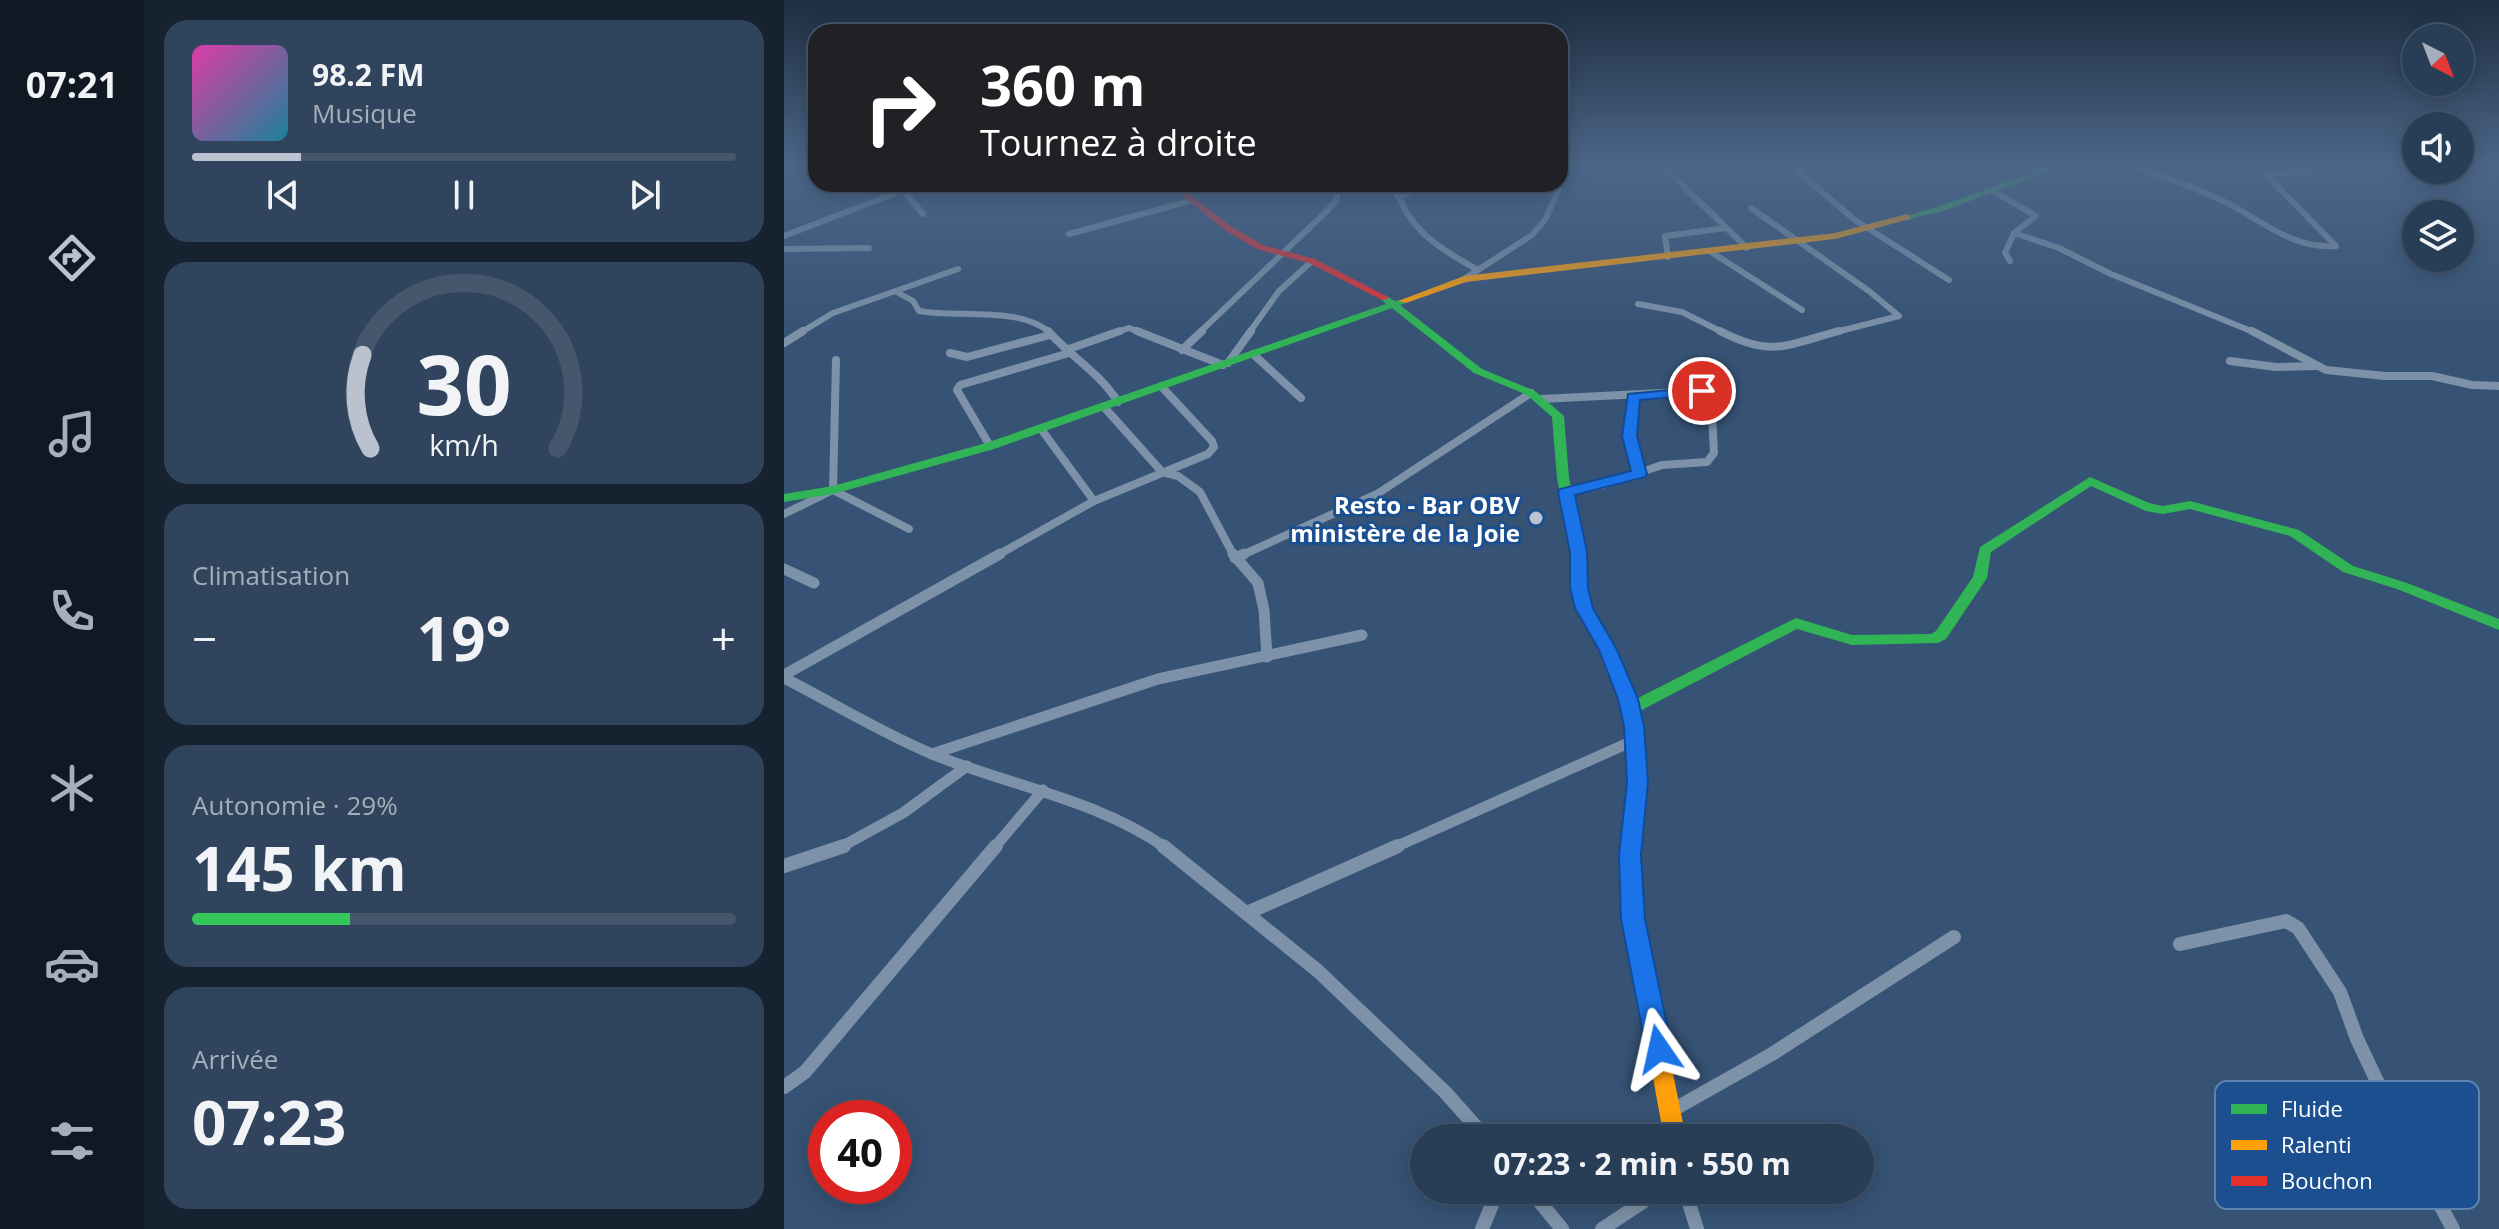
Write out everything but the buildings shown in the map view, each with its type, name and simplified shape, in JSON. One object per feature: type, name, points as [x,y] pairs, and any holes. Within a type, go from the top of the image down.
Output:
[{"type":"street","points":[[784,236],[827,219]]},
{"type":"street","points":[[1069,234],[1123,219]]},
{"type":"street","points":[[1218,219],[1260,247],[1312,261],[1376,291],[1478,371],[1536,396],[1633,397],[1702,391],[1711,397],[1712,458],[1707,462],[1662,465],[1640,474],[1566,492]]},
{"type":"street","points":[[1182,350],[1317,219]]},
{"type":"street","points":[[1410,219],[1440,249],[1478,270]]},
{"type":"street","points":[[1464,279],[1532,235],[1545,219]]},
{"type":"street","points":[[1717,219],[1747,248]]},
{"type":"street","points":[[1638,304],[1682,312],[1747,345],[1770,349],[1899,316],[1767,219]]},
{"type":"street","points":[[1854,219],[1949,280]]},
{"type":"street","points":[[784,498],[833,490],[990,446],[1464,279],[1799,242],[1896,219]]},
{"type":"street","points":[[2010,261],[2005,253],[2014,233],[2032,219]]},
{"type":"street","points":[[2254,219],[2292,238],[2327,247],[2336,246],[2310,219]]},
{"type":"street","points":[[1668,257],[1665,236],[1726,228]]},
{"type":"street","points":[[2014,233],[2059,248],[2122,279],[2238,324],[2336,373],[2432,376],[2498,387]]},
{"type":"street","points":[[784,249],[869,248]]},
{"type":"street","points":[[1711,252],[1802,310]]},
{"type":"street","points":[[1226,364],[1279,291],[1312,261]]},
{"type":"street","points":[[784,343],[833,313],[958,269]]},
{"type":"street","points":[[897,292],[913,301],[919,311],[1042,325],[1068,352],[1092,366],[1111,404],[1162,472],[1179,473],[1196,484],[1235,558],[1249,567],[1259,587],[1267,657]]},
{"type":"street","points":[[990,446],[957,390],[960,385],[1068,352],[1129,328],[1226,364]]},
{"type":"street","points":[[950,353],[967,357],[1050,335]]},
{"type":"street","points":[[1253,354],[1301,398]]},
{"type":"street","points":[[833,490],[836,360]]},
{"type":"street","points":[[2230,361],[2276,367],[2317,366]]},
{"type":"street","points":[[784,676],[1094,501],[1208,454],[1214,447],[1161,386]]},
{"type":"street","points":[[1536,396],[1560,422],[1566,492],[1578,552],[1579,588],[1584,608],[1608,650],[1630,709],[1637,782],[1630,855],[1633,919],[1673,1124]]},
{"type":"street","points":[[1235,558],[1377,494],[1536,396]]},
{"type":"street","points":[[1633,397],[1630,436],[1640,474]]},
{"type":"street","points":[[1041,429],[1094,501]]},
{"type":"street","points":[[1630,709],[1796,623],[1852,640],[1933,639],[1941,635],[1980,578],[1985,550],[2090,481],[2146,507],[2163,510],[2190,505],[2294,533],[2348,569],[2402,586],[2499,625]]},
{"type":"street","points":[[784,514],[833,490]]},
{"type":"street","points":[[833,490],[909,529]]},
{"type":"street","points":[[784,569],[814,583]]},
{"type":"street","points":[[932,754],[1158,679],[1362,635]]},
{"type":"street","points":[[784,676],[932,754],[1043,790],[1145,833],[1188,863],[1318,971],[1445,1092],[1474,1124]]},
{"type":"street","points":[[1247,913],[1635,740]]},
{"type":"street","points":[[784,866],[811,860],[865,837],[897,819],[967,766]]},
{"type":"street","points":[[784,1088],[805,1072],[1043,790]]},
{"type":"street","points":[[2180,944],[2286,921],[2298,928],[2340,992],[2378,1081]]},
{"type":"street","points":[[1671,1111],[1772,1054],[1954,937]]},
{"type":"street","points":[[1482,1229],[1492,1204]]},
{"type":"street","points":[[1541,1204],[1562,1229]]},
{"type":"street","points":[[1602,1229],[1640,1204]]},
{"type":"street","points":[[1689,1204],[1697,1229]]},
{"type":"street","points":[[2443,1209],[2453,1229]]},
{"type":"traffic: fast","points":[[1385,298],[1478,371],[1531,393],[1558,416],[1563,478],[1578,552],[1579,588],[1584,608],[1608,650],[1628,699],[1634,729]]},
{"type":"traffic: fast","points":[[784,498],[833,490],[990,446],[1403,301]]},
{"type":"traffic: fast","points":[[1630,709],[1796,623],[1852,640],[1933,639],[1941,635],[1980,578],[1985,550],[2090,481],[2146,507],[2163,510],[2190,505],[2294,533],[2348,569],[2402,586],[2499,625]]},
{"type":"traffic: slow","points":[[1403,301],[1464,279],[1835,236],[1898,219]]},
{"type":"traffic: slow","points":[[1634,729],[1637,782],[1630,855],[1633,919],[1672,1124]]},
{"type":"traffic: jam","points":[[1217,219],[1260,247],[1312,261],[1385,298]]},
{"type":"place","name":"Resto - Bar OBV ministère de la Joie","points":[[1536,518]]},
{"type":"route","points":[[1659,1049],[1633,919],[1630,855],[1637,782],[1634,726],[1628,699],[1608,650],[1584,608],[1579,588],[1578,552],[1566,492],[1640,474],[1630,436],[1633,397],[1702,391]]}]
